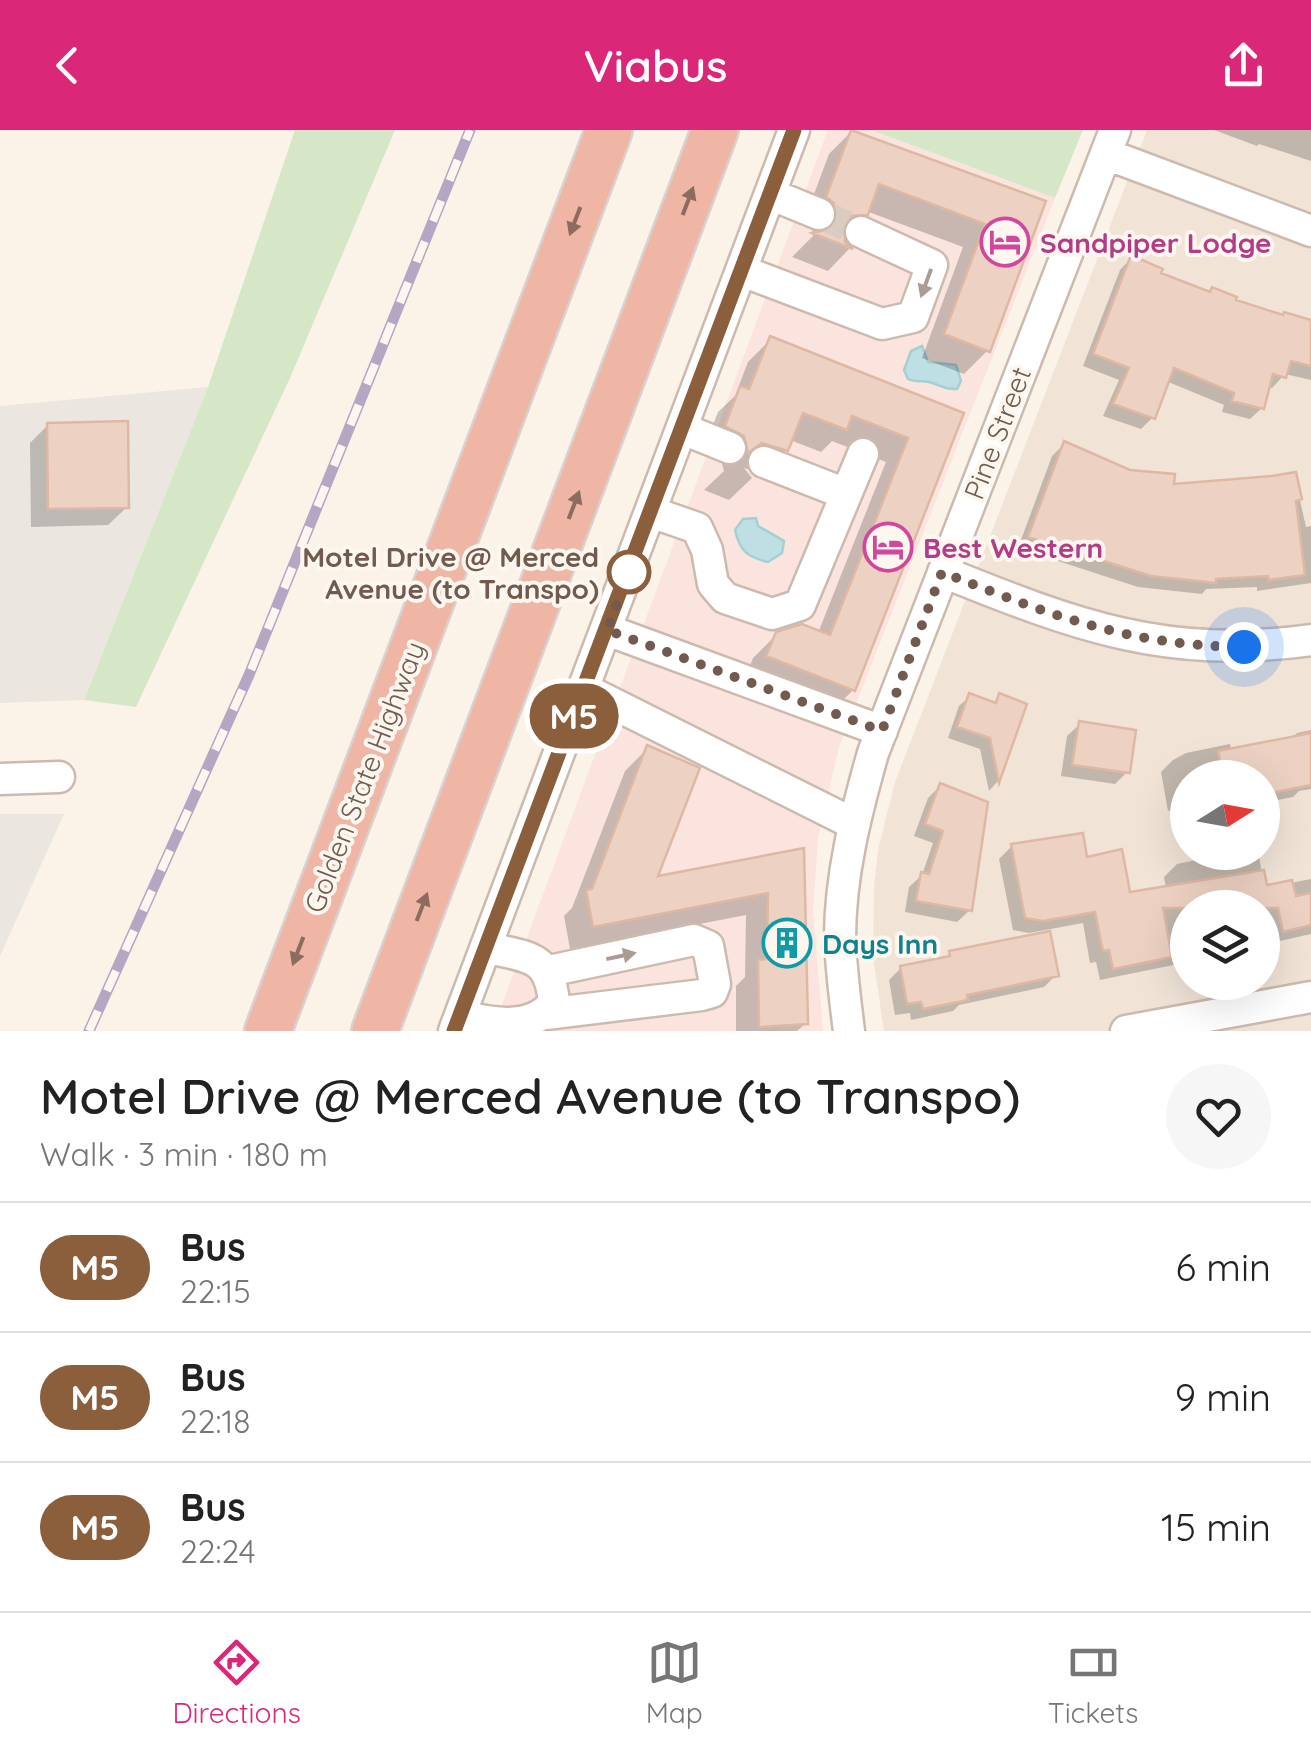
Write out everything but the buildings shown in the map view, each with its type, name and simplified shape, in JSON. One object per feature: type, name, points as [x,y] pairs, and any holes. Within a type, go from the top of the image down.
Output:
[{"type":"highway","name":"Golden State Highway","points":[[268,1031],[609,130]]},
{"type":"highway","points":[[375,1031],[715,130]]},
{"type":"street","points":[[548,972],[694,940],[708,946],[715,984],[712,992],[546,1014],[534,1020],[457,1023],[794,130]]},
{"type":"street","points":[[1111,142],[1311,231]]},
{"type":"street","name":"Pine Street","points":[[849,1031],[840,934],[845,869],[854,824],[882,731],[1111,142]]},
{"type":"street","points":[[770,194],[819,214]]},
{"type":"street","points":[[742,271],[882,324],[913,317],[932,264],[861,232]]},
{"type":"street","points":[[683,430],[730,448]]},
{"type":"street","points":[[651,512],[696,528],[706,550],[713,584],[726,598],[772,614],[800,605],[863,454]]},
{"type":"street","points":[[764,462],[846,494]]},
{"type":"street","points":[[942,572],[1084,626],[1136,638],[1216,647],[1311,640]]},
{"type":"street","points":[[607,630],[882,731]]},
{"type":"street","points":[[584,688],[854,824]]},
{"type":"street","points":[[0,779],[59,777]]},
{"type":"street","points":[[486,946],[526,957],[548,972],[554,1002],[546,1014]]},
{"type":"street","points":[[1126,1031],[1311,997]]},
{"type":"shaded area","points":[[828,130],[871,130],[1055,198],[839,747],[818,838],[813,912],[823,1031],[492,1031]]},
{"type":"shaded area","points":[[1147,130],[1311,130],[1311,1031],[884,1031],[873,957],[878,850],[895,782]]},
{"type":"shaded area","points":[[208,387],[84,700],[0,703],[0,406]]},
{"type":"shaded area","points":[[0,814],[64,814],[0,956]]},
{"type":"green space","points":[[295,130],[395,130],[290,378],[136,707],[84,700],[208,387]]},
{"type":"green space","points":[[871,130],[1083,130],[1055,198]]},
{"type":"water","points":[[922,346],[928,362],[956,365],[961,381],[957,389],[908,379],[904,370],[911,351]]},
{"type":"water","points":[[756,518],[758,526],[784,541],[782,553],[768,562],[746,552],[735,530],[743,519]]},
{"type":"tunnel","points":[[819,214],[861,232]]},
{"type":"railway","points":[[89,1031],[249,675],[470,130]]},
{"type":"bus line","name":"M5","points":[[454,1031],[794,130]]},
{"type":"place","name":"Sandpiper Lodge","points":[[1005,242]]},
{"type":"place","name":"Best Western","points":[[888,547]]},
{"type":"place","name":"Motel Drive @ Merced Avenue (to Transpo)","points":[[629,572]]},
{"type":"place","name":"Days Inn","points":[[787,943]]},
{"type":"route","points":[[629,572],[607,630],[882,731],[942,572],[1084,626],[1190,646],[1244,647]]}]
